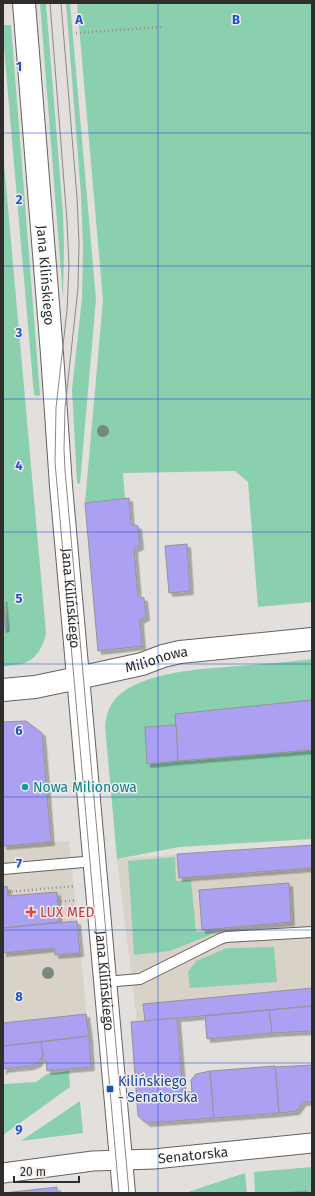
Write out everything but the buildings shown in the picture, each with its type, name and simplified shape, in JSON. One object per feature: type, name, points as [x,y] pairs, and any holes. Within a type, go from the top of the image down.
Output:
[{"type":"street","name":"Jana Kilińskiego","points":[[24,3],[53,361],[62,494],[124,1193]]},
{"type":"street","name":"Milionowa","points":[[3,690],[34,687],[78,678],[142,664],[163,656],[180,652],[312,639]]},
{"type":"street","name":"Senatorska","points":[[3,1173],[93,1161],[154,1159],[312,1143]]},
{"type":"lane","points":[[3,870],[95,861]]},
{"type":"lane","points":[[105,982],[140,979],[226,937],[312,932]]},
{"type":"path","points":[[76,33],[161,27]]},
{"type":"path","points":[[8,892],[78,886]]},
{"type":"path","points":[[58,902],[79,900]]},
{"type":"shaded area","points":[[26,721],[42,733],[51,842],[69,841],[89,1036],[3,1045],[3,722]]},
{"type":"shaded area","points":[[312,845],[312,1006],[137,1021],[117,859]]},
{"type":"green space","points":[[40,3],[46,3],[63,213],[63,298]]},
{"type":"green space","points":[[66,3],[70,3],[96,299],[80,483],[78,484],[72,390],[82,298],[83,247],[81,195]]},
{"type":"green space","points":[[77,3],[312,3],[312,602],[258,607],[248,482],[235,471],[123,473],[125,499],[85,503],[103,300]]},
{"type":"green space","points":[[3,25],[11,25],[40,395],[38,396],[34,395]]},
{"type":"green space","points":[[3,152],[46,633],[42,646],[33,658],[25,663],[3,667],[3,629],[6,628],[3,598]]},
{"type":"green space","points":[[312,659],[312,839],[179,847],[117,859],[105,726],[108,711],[116,698],[127,689],[141,682],[174,673],[208,668]]},
{"type":"green space","points":[[175,857],[176,881],[191,880],[196,932],[220,931],[170,951],[134,955],[128,861]]},
{"type":"green space","points":[[274,947],[277,982],[190,988],[188,972],[196,961],[227,948]]},
{"type":"green space","points":[[69,1071],[70,1087],[3,1135],[3,1085],[36,1082],[47,1074]]},
{"type":"green space","points":[[80,1101],[83,1133],[21,1141]]},
{"type":"green space","points":[[312,1167],[312,1193],[307,1193],[307,1191],[255,1193],[254,1172]]},
{"type":"green space","points":[[245,1173],[247,1193],[185,1193]]},
{"type":"tram line","points":[[50,3],[67,221],[69,266],[67,310],[56,408],[55,462],[119,1193]]},
{"type":"tram line","points":[[61,3],[77,197],[79,243],[78,288],[65,408],[65,470],[129,1193]]},
{"type":"place","name":"Nowa Milionowa","points":[[25,787]]},
{"type":"place","name":"LUX MED","points":[[31,912]]},
{"type":"place","name":"Kilińskiego - Senatorska","points":[[110,1089]]}]
